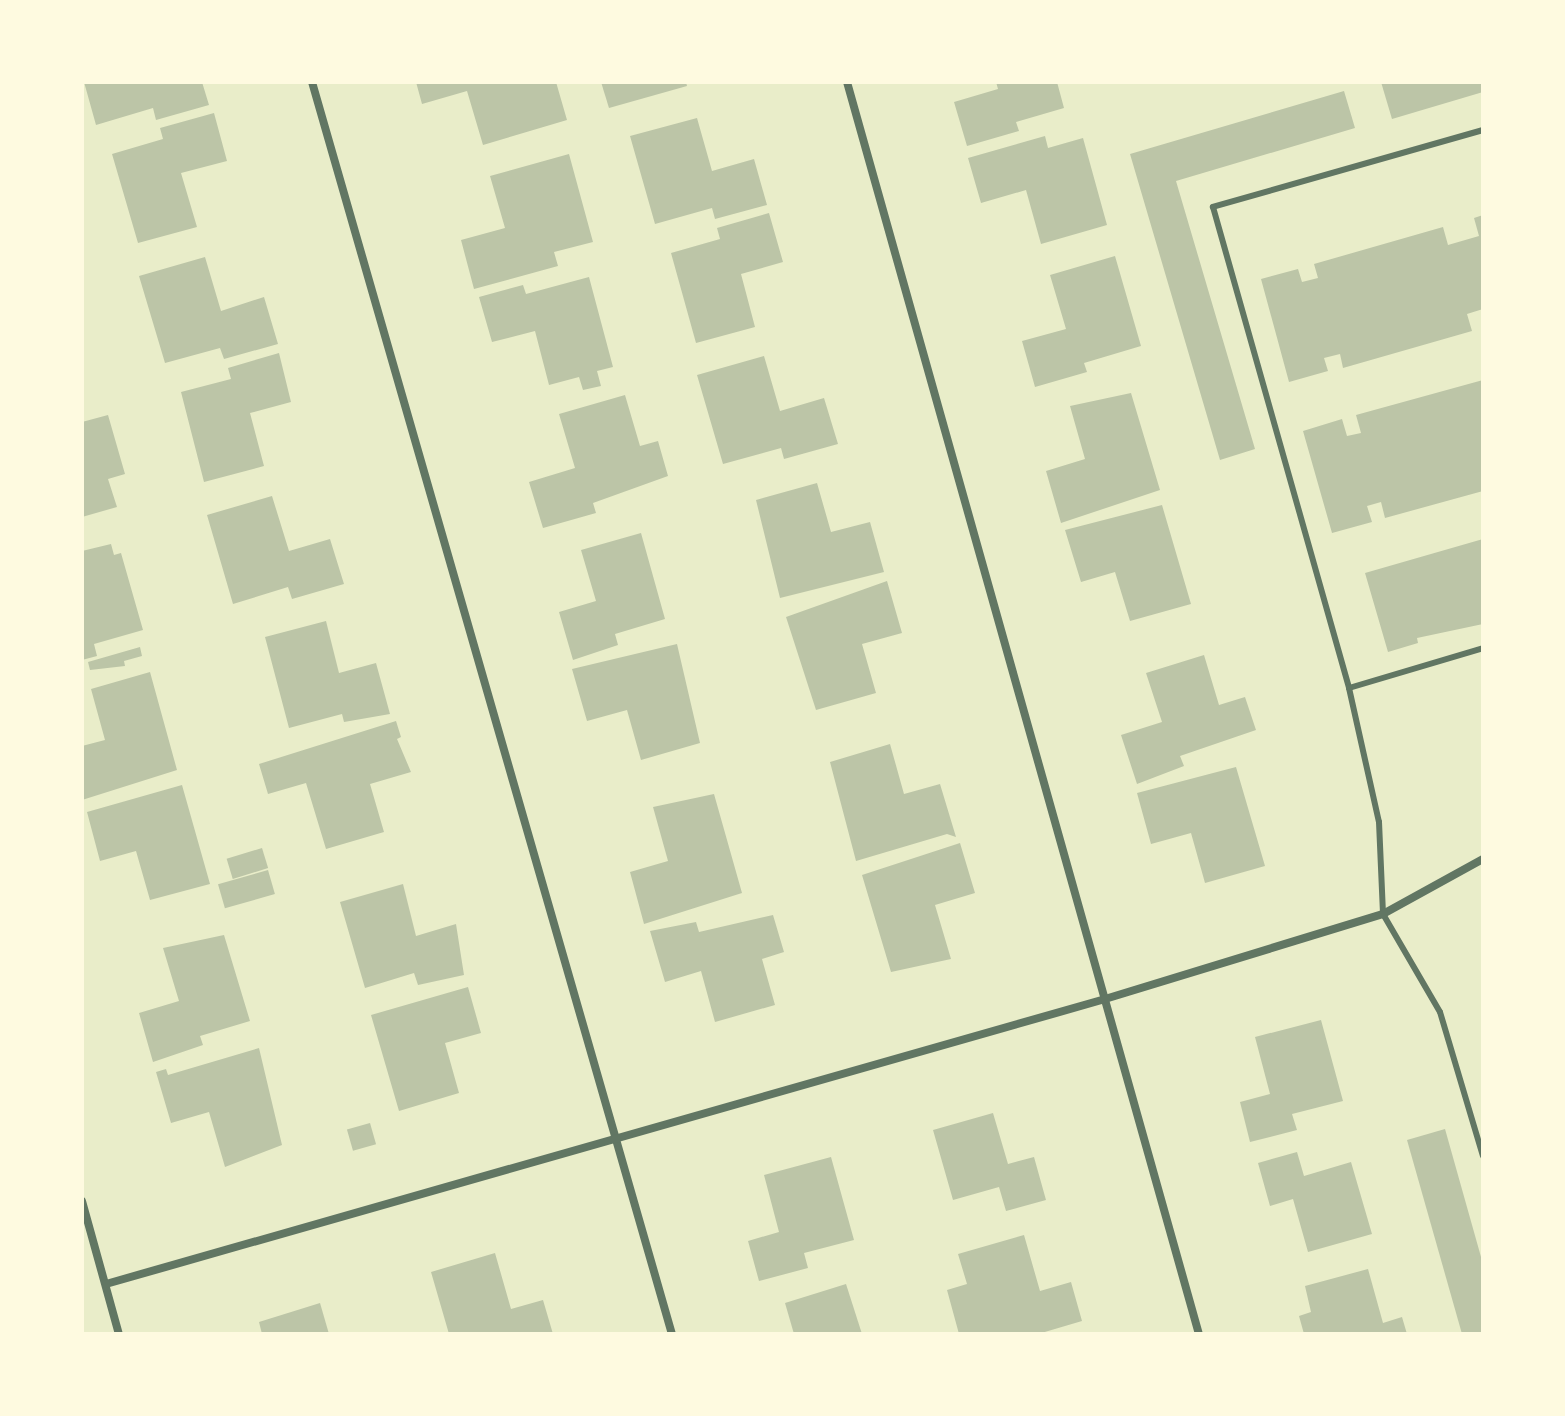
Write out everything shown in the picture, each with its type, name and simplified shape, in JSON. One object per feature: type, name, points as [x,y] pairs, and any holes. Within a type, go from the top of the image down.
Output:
[{"type":"street","points":[[312,82],[672,1334]]},
{"type":"street","points":[[847,82],[1199,1334]]},
{"type":"street","points":[[106,1284],[1105,999],[1383,914],[1483,859]]},
{"type":"street","points":[[82,1201],[119,1334]]},
{"type":"lane","points":[[1483,130],[1213,207],[1349,688],[1379,822],[1383,914],[1440,1012],[1483,1156]]},
{"type":"lane","points":[[1349,688],[1483,648]]},
{"type":"building","points":[[84,82],[202,82],[209,105],[156,120],[153,108],[96,125]]},
{"type":"building","points":[[416,82],[556,82],[567,120],[483,145],[467,91],[422,104]]},
{"type":"building","points":[[601,82],[686,82],[687,86],[609,108]]},
{"type":"building","points":[[996,82],[1057,82],[1064,108],[1016,122],[1019,131],[967,146],[954,102],[998,89]]},
{"type":"building","points":[[1381,82],[1483,82],[1483,92],[1392,119]]},
{"type":"building","points":[[1344,91],[1355,128],[1176,181],[1255,449],[1220,460],[1130,154]]},
{"type":"building","points":[[214,113],[227,161],[181,173],[197,227],[138,243],[112,154],[163,139],[160,128]]},
{"type":"building","points":[[697,118],[712,171],[754,159],[767,205],[715,219],[712,208],[655,224],[630,136]]},
{"type":"building","points":[[1045,136],[1048,148],[1083,138],[1107,225],[1041,244],[1026,190],[981,203],[968,158]]},
{"type":"building","points":[[569,154],[593,242],[554,252],[558,266],[474,289],[461,240],[505,228],[490,176]]},
{"type":"building","points":[[769,213],[783,262],[741,274],[755,327],[696,343],[671,253],[720,239],[717,228]]},
{"type":"building","points":[[1483,215],[1483,309],[1467,314],[1472,331],[1343,368],[1340,354],[1324,358],[1328,371],[1289,382],[1261,279],[1298,269],[1302,282],[1318,278],[1314,264],[1443,227],[1448,245],[1479,236],[1474,218]]},
{"type":"building","points":[[1115,256],[1141,346],[1084,363],[1087,372],[1035,387],[1022,341],[1066,329],[1050,275]]},
{"type":"building","points":[[205,257],[221,311],[264,297],[278,344],[224,359],[220,348],[165,363],[139,276]]},
{"type":"building","points":[[589,277],[613,367],[597,371],[601,386],[583,390],[579,377],[549,385],[535,331],[492,342],[479,297],[523,285],[526,294]]},
{"type":"building","points":[[279,353],[291,402],[250,413],[264,466],[204,482],[181,392],[231,379],[228,368]]},
{"type":"building","points":[[764,356],[780,411],[824,398],[838,444],[784,459],[781,448],[723,464],[697,375]]},
{"type":"building","points":[[1483,380],[1483,491],[1385,518],[1381,502],[1367,506],[1372,522],[1332,533],[1303,431],[1342,419],[1347,436],[1361,433],[1356,415]]},
{"type":"building","points":[[1131,393],[1160,490],[1061,523],[1046,471],[1085,459],[1070,406]]},
{"type":"building","points":[[625,395],[640,446],[658,441],[668,476],[593,503],[596,513],[543,528],[529,482],[575,468],[559,414]]},
{"type":"building","points":[[108,415],[125,474],[108,479],[117,507],[82,517],[82,422]]},
{"type":"building","points":[[817,483],[831,532],[870,522],[884,572],[780,598],[756,500]]},
{"type":"building","points":[[272,496],[289,551],[330,539],[344,584],[292,599],[288,587],[233,604],[207,515]]},
{"type":"building","points":[[1162,505],[1191,604],[1130,621],[1115,572],[1081,582],[1065,530]]},
{"type":"building","points":[[641,533],[665,619],[615,634],[618,645],[573,660],[559,612],[596,601],[581,550]]},
{"type":"building","points":[[1483,539],[1483,624],[1417,638],[1418,643],[1388,652],[1365,573]]},
{"type":"building","points":[[111,544],[114,555],[121,553],[143,630],[94,644],[97,656],[82,660],[82,551]]},
{"type":"building","points":[[887,581],[902,633],[862,644],[876,693],[816,710],[786,617]]},
{"type":"building","points":[[326,621],[339,673],[376,663],[390,714],[344,722],[342,714],[289,728],[265,637]]},
{"type":"building","points":[[677,644],[700,743],[641,760],[627,710],[587,721],[572,669]]},
{"type":"building","points":[[140,647],[142,656],[124,661],[125,666],[90,670],[88,662]]},
{"type":"building","points":[[1204,655],[1219,705],[1245,697],[1256,730],[1180,756],[1184,766],[1137,784],[1121,735],[1162,722],[1146,673]]},
{"type":"building","points":[[150,672],[177,770],[82,800],[82,746],[105,740],[91,689]]},
{"type":"building","points":[[396,721],[401,737],[397,739],[411,772],[370,784],[384,832],[326,849],[306,783],[268,794],[259,764]]},
{"type":"building","points":[[890,744],[904,794],[940,784],[956,837],[947,834],[856,861],[830,762]]},
{"type":"building","points":[[1236,767],[1265,866],[1205,883],[1191,833],[1151,844],[1137,793]]},
{"type":"building","points":[[182,785],[210,884],[150,900],[136,851],[100,861],[87,812]]},
{"type":"building","points":[[714,794],[742,893],[644,924],[630,872],[668,861],[653,807]]},
{"type":"building","points":[[960,843],[975,893],[935,905],[951,959],[891,972],[862,875]]},
{"type":"building","points":[[262,848],[268,868],[233,879],[227,859]]},
{"type":"building","points":[[268,870],[275,894],[225,908],[218,884]]},
{"type":"building","points":[[403,884],[416,936],[456,924],[464,975],[418,985],[414,973],[365,988],[340,902]]},
{"type":"building","points":[[773,915],[784,952],[762,959],[775,1005],[715,1022],[701,971],[665,982],[650,931],[696,922],[699,932]]},
{"type":"building","points":[[224,935],[250,1021],[200,1036],[203,1045],[153,1062],[139,1013],[179,1001],[163,948]]},
{"type":"building","points":[[468,987],[481,1033],[445,1043],[459,1093],[399,1111],[371,1015]]},
{"type":"building","points":[[1321,1020],[1343,1101],[1292,1114],[1297,1130],[1250,1142],[1240,1102],[1270,1094],[1255,1037]]},
{"type":"building","points":[[259,1048],[282,1145],[225,1167],[209,1112],[171,1123],[156,1072],[166,1069],[168,1075]]},
{"type":"building","points":[[993,1113],[1008,1164],[1034,1157],[1046,1200],[1006,1211],[999,1187],[953,1200],[933,1130]]},
{"type":"building","points":[[370,1123],[376,1144],[353,1151],[347,1130]]},
{"type":"building","points":[[1445,1129],[1483,1264],[1483,1334],[1462,1334],[1407,1140]]},
{"type":"building","points":[[1297,1152],[1304,1176],[1351,1162],[1372,1234],[1308,1252],[1293,1199],[1270,1206],[1258,1163]]},
{"type":"building","points":[[831,1157],[854,1240],[804,1253],[808,1268],[759,1281],[748,1241],[779,1232],[764,1175]]},
{"type":"building","points":[[1024,1235],[1040,1291],[1071,1282],[1082,1321],[1038,1334],[959,1334],[947,1290],[967,1284],[958,1254]]},
{"type":"building","points":[[495,1253],[511,1309],[543,1300],[553,1334],[449,1334],[431,1272]]},
{"type":"building","points":[[1368,1269],[1383,1323],[1402,1317],[1407,1334],[1304,1334],[1299,1316],[1311,1312],[1305,1286]]},
{"type":"building","points":[[846,1284],[862,1334],[794,1334],[785,1303]]},
{"type":"building","points":[[320,1303],[329,1334],[262,1334],[259,1322]]}]
